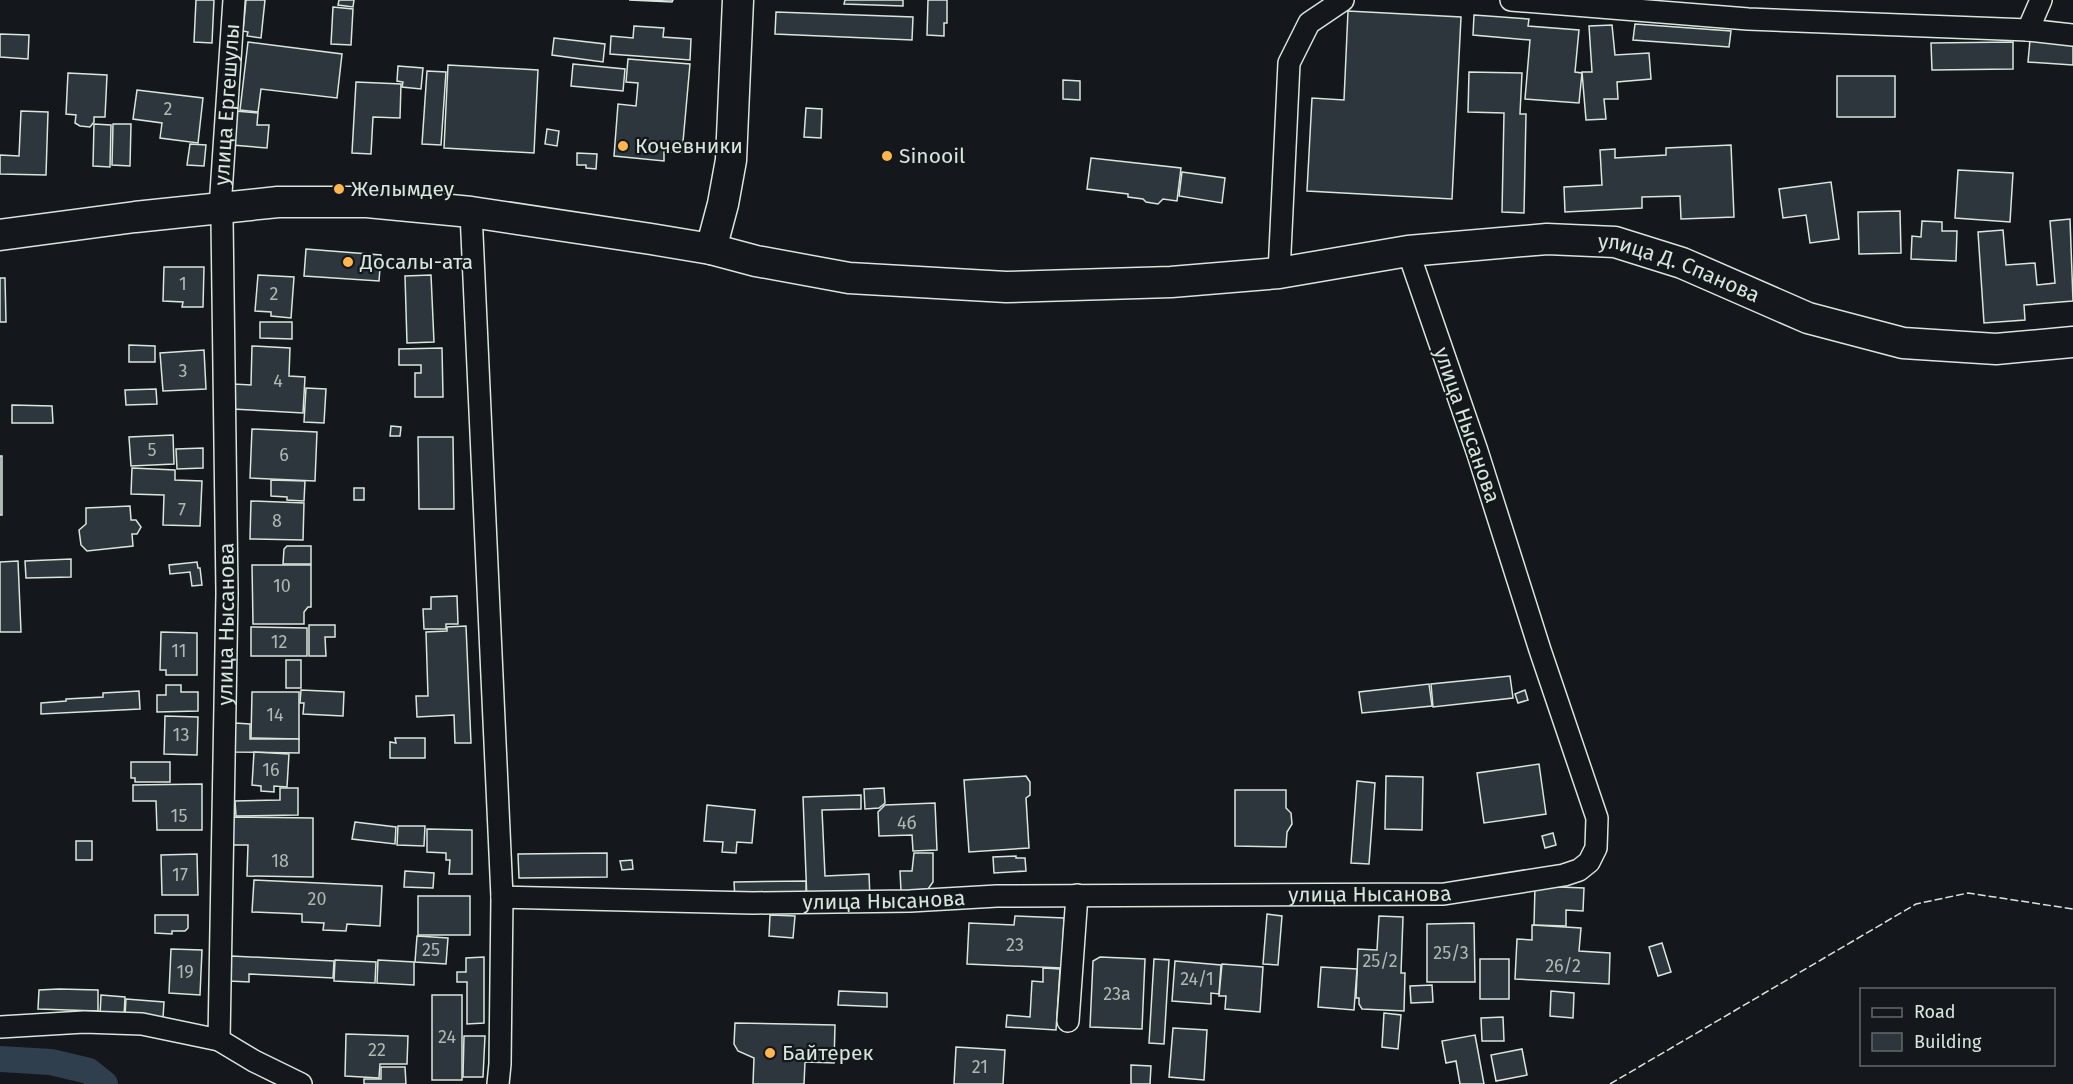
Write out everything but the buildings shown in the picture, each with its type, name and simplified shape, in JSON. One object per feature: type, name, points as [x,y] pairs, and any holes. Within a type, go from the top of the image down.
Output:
[{"type":"main road","points":[[711,249],[723,204],[731,160],[738,0]]},
{"type":"main road","name":"улица Д. Спанова","points":[[0,235],[135,217],[278,202],[367,202],[471,212],[711,249],[756,261],[849,278],[1006,287],[1171,282],[1279,273],[1408,251],[1547,239],[1615,242],[1682,262],[1808,318],[1903,343],[1996,349],[2073,342]]},
{"type":"street","name":"улица Ергешулы","points":[[220,208],[234,0]]},
{"type":"street","points":[[1279,273],[1289,63],[1309,23],[1343,0]]},
{"type":"street","points":[[1511,0],[1748,19],[2028,30],[2073,35]]},
{"type":"street","points":[[2028,30],[2041,0]]},
{"type":"street","name":"улица Нысанова","points":[[219,1040],[227,593],[220,208]]},
{"type":"street","points":[[471,212],[502,897],[498,1084]]},
{"type":"street","name":"улица Нысанова","points":[[502,897],[753,903],[910,901],[997,896],[1444,894],[1564,875],[1579,870],[1589,862],[1596,848],[1597,818],[1540,650],[1477,451],[1408,251]]},
{"type":"street","points":[[1068,1021],[1077,895]]},
{"type":"street","points":[[0,1027],[84,1022],[142,1024],[219,1040],[254,1061],[301,1084]]},
{"type":"waterway","points":[[0,1059],[51,1062],[89,1071],[105,1084]]},
{"type":"fence","points":[[1610,1084],[1916,904],[1968,893],[2073,909]]},
{"type":"place","name":"Кочевники","points":[[623,146]]},
{"type":"place","name":"Sinooil","points":[[887,156]]},
{"type":"place","name":"Желымдеу","points":[[339,189]]},
{"type":"place","name":"Досалы-ата","points":[[348,262]]},
{"type":"place","name":"Байтерек","points":[[770,1053]]}]
